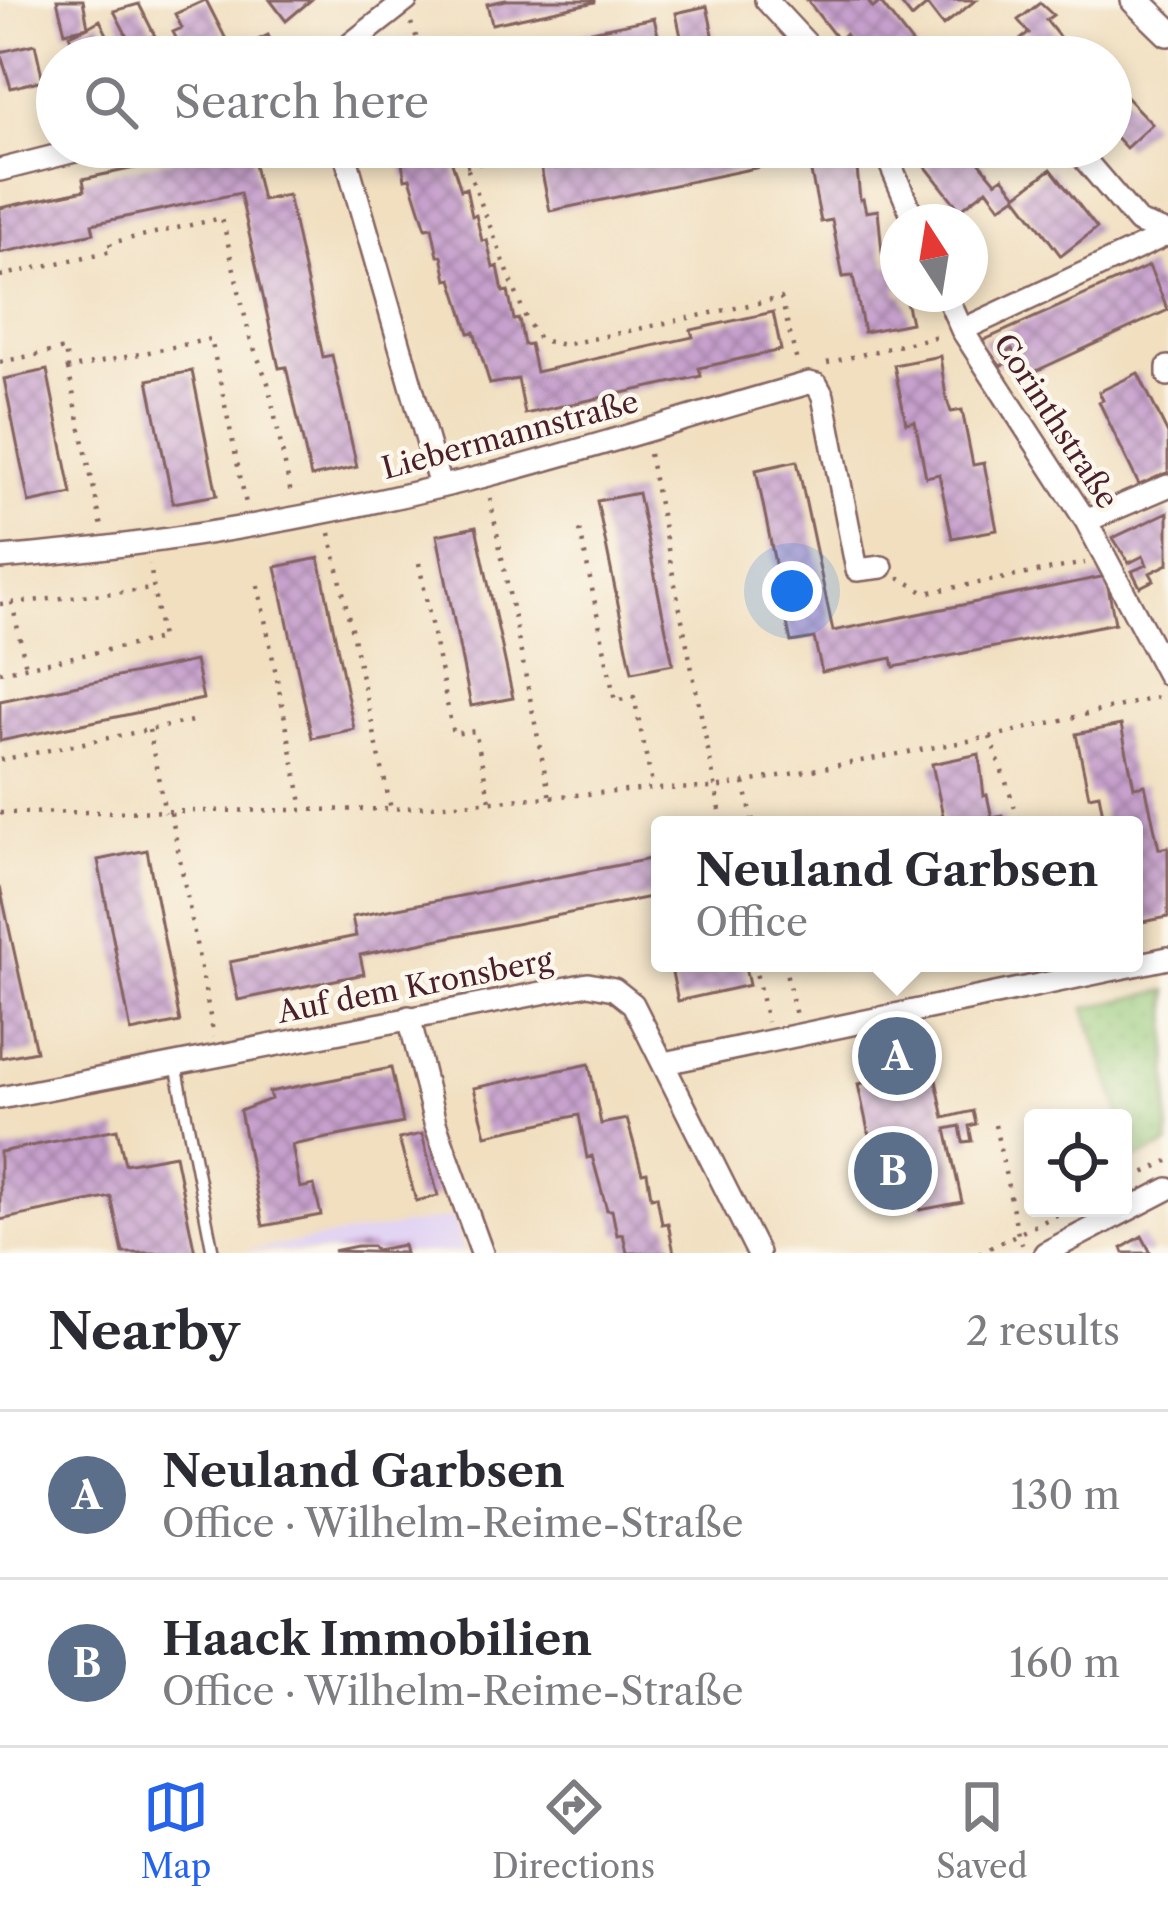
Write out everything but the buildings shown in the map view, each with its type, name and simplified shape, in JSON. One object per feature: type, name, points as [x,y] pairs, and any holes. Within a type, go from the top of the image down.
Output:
[{"type":"street","points":[[766,0],[799,36]]},
{"type":"street","points":[[1135,0],[1168,32]]},
{"type":"street","points":[[361,36],[405,1]]},
{"type":"street","points":[[0,170],[36,161]]},
{"type":"street","points":[[349,168],[440,486]]},
{"type":"street","points":[[892,168],[907,204]]},
{"type":"street","points":[[1092,168],[1138,222],[1168,233]]},
{"type":"street","points":[[962,330],[1168,233]]},
{"type":"street","name":"Corinthstraße","points":[[954,312],[1161,638],[1168,675]]},
{"type":"street","points":[[809,385],[823,395],[856,570],[882,567]]},
{"type":"street","name":"Liebermannstraße","points":[[0,558],[147,545],[296,518],[440,486],[809,385]]},
{"type":"street","points":[[1086,521],[1168,486]]},
{"type":"street","points":[[664,1063],[1100,972]]},
{"type":"street","name":"Auf dem Kronsberg","points":[[0,1097],[588,983],[614,989],[633,1004],[758,1253]]},
{"type":"street","points":[[410,1017],[435,1124],[482,1253]]},
{"type":"street","points":[[1045,1253],[1168,1189]]},
{"type":"lane","points":[[176,1064],[213,1253]]},
{"type":"path","points":[[405,1],[417,36]]},
{"type":"path","points":[[467,168],[527,321],[540,340],[564,345],[781,298],[809,385]]},
{"type":"path","points":[[0,276],[112,251],[110,243],[222,218],[250,338],[268,383],[296,518]]},
{"type":"path","points":[[809,385],[826,363],[962,330]]},
{"type":"path","points":[[68,369],[211,339],[251,527]]},
{"type":"path","points":[[0,362],[65,350],[106,549]]},
{"type":"path","points":[[652,471],[721,816]]},
{"type":"path","points":[[495,518],[550,798]]},
{"type":"path","points":[[580,530],[614,701],[634,698],[653,789]]},
{"type":"path","points":[[0,673],[161,639],[147,545]]},
{"type":"path","points":[[333,549],[391,809]]},
{"type":"path","points":[[882,567],[925,592],[1108,559]]},
{"type":"path","points":[[418,563],[453,734],[475,731],[490,801]]},
{"type":"path","points":[[258,585],[304,810]]},
{"type":"path","points":[[0,604],[154,590]]},
{"type":"path","points":[[12,602],[26,667]]},
{"type":"path","points":[[0,813],[391,809],[715,788],[990,736],[1168,694]]},
{"type":"path","points":[[0,760],[192,721]]},
{"type":"path","points":[[149,730],[218,1055]]},
{"type":"path","points":[[990,736],[1018,816]]},
{"type":"path","points":[[744,783],[752,816]]},
{"type":"path","points":[[756,972],[770,1040]]},
{"type":"path","points":[[786,972],[800,1034]]},
{"type":"path","points":[[995,1125],[1026,1253]]},
{"type":"path","points":[[1132,1179],[1168,1161]]},
{"type":"path","points":[[979,1253],[1053,1217]]},
{"type":"shaded area","points":[[455,1217],[462,1253],[243,1251]]},
{"type":"green space","points":[[1168,990],[1168,1145],[1135,1159],[1132,1109],[1118,1109],[1085,1008]]},
{"type":"place","name":"Neuland Garbsen","points":[[897,1056]]},
{"type":"place","name":"Haack Immobilien","points":[[893,1171]]}]
